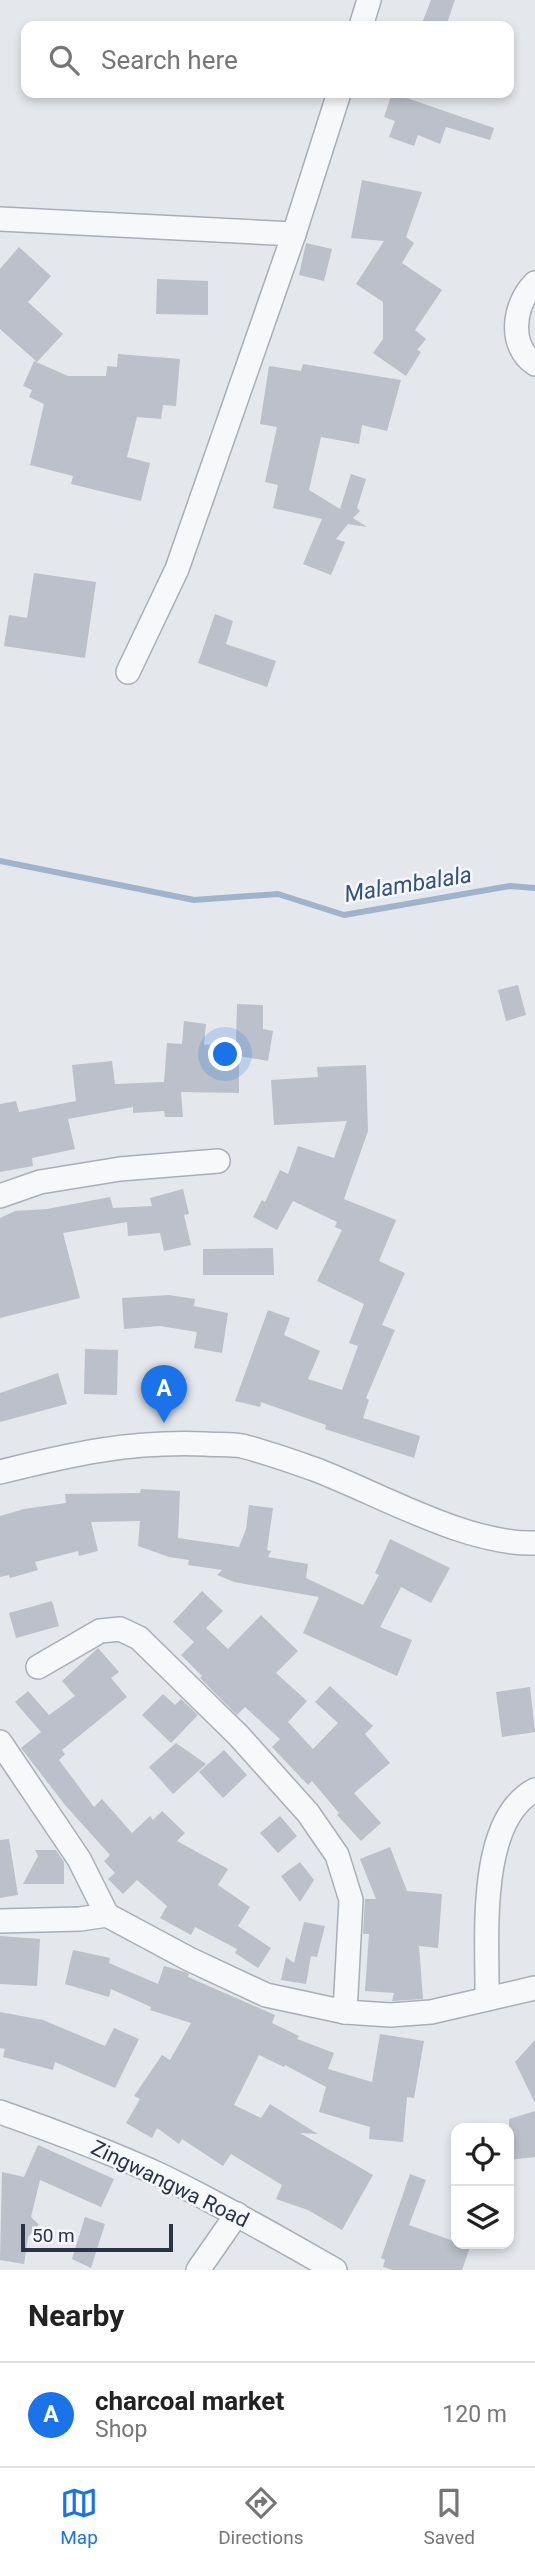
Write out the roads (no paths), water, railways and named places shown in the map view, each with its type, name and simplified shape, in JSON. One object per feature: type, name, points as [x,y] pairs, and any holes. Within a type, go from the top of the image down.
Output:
[{"type":"street","points":[[363,21],[369,0]]},
{"type":"street","points":[[128,672],[177,569],[294,234],[337,98]]},
{"type":"street","points":[[0,219],[294,234]]},
{"type":"street","points":[[535,284],[517,318],[516,337],[524,356],[535,364]]},
{"type":"street","points":[[0,1196],[40,1182],[120,1169],[218,1161]]},
{"type":"street","points":[[0,1472],[124,1445],[179,1443],[241,1446],[313,1469],[463,1530],[520,1544],[535,1543]]},
{"type":"street","points":[[38,1667],[100,1631],[120,1629],[139,1638],[239,1736],[308,1812],[337,1855],[351,1900],[345,2012]]},
{"type":"street","points":[[0,1742],[79,1859],[107,1915],[189,1959],[266,1995],[345,2012],[390,2015],[431,2011],[535,1988]]},
{"type":"street","points":[[486,1999],[488,1893],[498,1836],[514,1806],[535,1790]]},
{"type":"street","points":[[0,1921],[80,1919],[107,1915]]},
{"type":"street","name":"Zingwangwa Road","points":[[0,2112],[112,2154],[159,2175],[237,2214],[335,2270]]},
{"type":"street","points":[[198,2270],[237,2214]]},
{"type":"waterway","name":"Malambalala","points":[[0,861],[194,900],[278,894],[344,915],[510,886],[535,888]]},
{"type":"place","name":"charcoal market","points":[[164,1423]]}]
